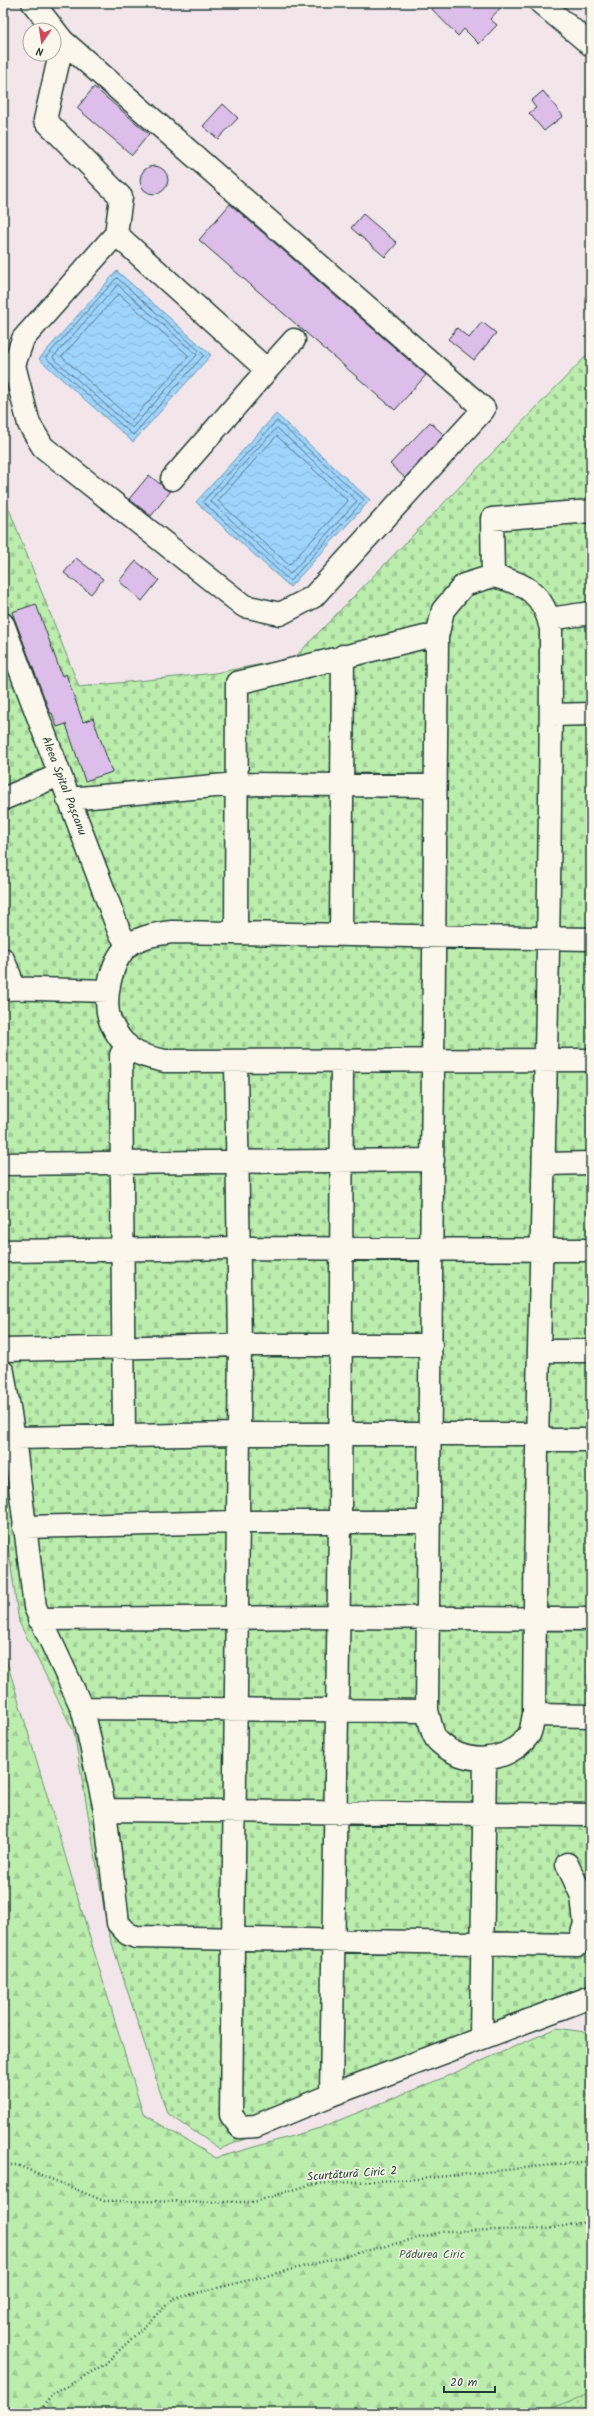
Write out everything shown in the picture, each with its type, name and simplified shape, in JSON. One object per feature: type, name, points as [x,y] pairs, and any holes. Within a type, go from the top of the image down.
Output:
[{"type":"street","points":[[33,3],[63,41],[484,409],[314,597],[280,614],[244,606],[43,447],[29,424],[14,365],[23,339],[116,234],[121,197],[45,120],[63,41]]},
{"type":"street","points":[[541,3],[591,45]]},
{"type":"street","points":[[116,234],[267,370]]},
{"type":"street","points":[[172,479],[294,340]]},
{"type":"street","points":[[493,576],[492,519],[591,511]]},
{"type":"street","points":[[493,576],[516,581],[537,596],[549,619],[551,629],[550,938],[539,1351],[534,1715],[529,1735],[510,1750],[485,1761],[461,1757],[438,1742],[427,1711],[437,637],[443,610],[464,585],[493,576]]},
{"type":"street","points":[[549,619],[591,613]]},
{"type":"street","name":"Aleea Spital Pașcanu","points":[[3,624],[119,931],[128,946]]},
{"type":"street","points":[[236,933],[237,683],[425,637],[437,637]]},
{"type":"street","points":[[341,935],[343,656]]},
{"type":"street","points":[[551,715],[591,714]]},
{"type":"street","points":[[3,799],[59,775]]},
{"type":"street","points":[[68,799],[237,784],[435,786]]},
{"type":"street","points":[[591,939],[172,932],[148,935],[128,946],[113,968],[108,991],[108,1013],[116,1032],[127,1045],[144,1056],[165,1061],[591,1060]]},
{"type":"street","points":[[3,959],[10,976],[6,989],[108,991]]},
{"type":"street","points":[[124,1436],[121,1054],[127,1045]]},
{"type":"street","points":[[236,1061],[239,1161],[240,1345],[231,2115],[240,2127],[256,2126],[331,2095],[481,2037],[591,1997]]},
{"type":"street","points":[[331,2095],[334,1813],[340,1523],[342,1061]]},
{"type":"street","points":[[3,1164],[433,1160]]},
{"type":"street","points":[[544,1164],[591,1163]]},
{"type":"street","points":[[3,1252],[122,1249],[432,1247],[591,1250]]},
{"type":"street","points":[[3,1350],[123,1346],[341,1344],[431,1345]]},
{"type":"street","points":[[539,1351],[591,1351]]},
{"type":"street","points":[[3,1372],[14,1438],[31,1586],[39,1619],[82,1708],[105,1810],[118,1923],[128,1934],[136,1937],[578,1945],[585,1924],[582,1896],[567,1864]]},
{"type":"street","points":[[14,1438],[239,1434],[430,1433],[538,1434],[550,1440],[591,1440]]},
{"type":"street","points":[[24,1527],[238,1522],[429,1522]]},
{"type":"street","points":[[39,1619],[338,1617],[591,1619]]},
{"type":"street","points":[[82,1708],[427,1711]]},
{"type":"street","points":[[534,1715],[591,1716]]},
{"type":"street","points":[[481,2037],[481,1943],[485,1761]]},
{"type":"street","points":[[105,1810],[591,1815]]},
{"type":"path","name":"Scurtătură Ciric 2","points":[[3,2165],[17,2165],[104,2201],[254,2202],[312,2184],[418,2179],[591,2161]]},
{"type":"path","points":[[38,2413],[52,2395],[105,2364],[173,2299],[446,2231],[548,2229],[591,2221]]},
{"type":"green space","points":[[591,351],[591,2007],[439,2061],[220,2149],[167,2113],[108,1931],[74,1732],[19,1622],[3,1512],[3,494],[79,687],[215,673],[294,658]]},
{"type":"green space","name":"Pădurea Ciric","points":[[3,1649],[143,2114],[216,2158],[320,2128],[445,2077],[557,2028],[591,2033],[591,2413],[3,2413]]},
{"type":"green space","points":[[591,2393],[591,2413],[540,2413]]},
{"type":"water","points":[[117,271],[211,355],[133,442],[39,359]]},
{"type":"water","points":[[276,414],[370,500],[290,587],[196,502]]},
{"type":"building","points":[[426,3],[505,3],[490,19],[497,25],[479,44],[464,29],[458,36]]},
{"type":"building","points":[[94,87],[149,134],[132,155],[77,108]]},
{"type":"building","points":[[543,91],[563,116],[544,131],[529,113],[536,108],[531,101]]},
{"type":"building","points":[[223,104],[238,118],[218,139],[203,126]]},
{"type":"building","points":[[154,166],[164,170],[168,180],[164,190],[154,194],[144,190],[140,180],[144,170]]},
{"type":"building","points":[[230,204],[426,375],[395,410],[199,240]]},
{"type":"building","points":[[363,214],[397,243],[385,257],[351,228]]},
{"type":"building","points":[[482,322],[496,333],[474,360],[448,339],[457,328],[469,338]]},
{"type":"building","points":[[430,422],[444,435],[405,478],[390,464]]},
{"type":"building","points":[[149,475],[170,492],[151,516],[129,499]]},
{"type":"building","points":[[76,558],[103,579],[91,594],[64,573]]},
{"type":"building","points":[[136,561],[159,580],[142,601],[119,581]]},
{"type":"building","points":[[36,604],[62,676],[66,674],[83,722],[93,718],[112,772],[85,781],[66,724],[57,727],[52,713],[50,713],[12,612]]}]
